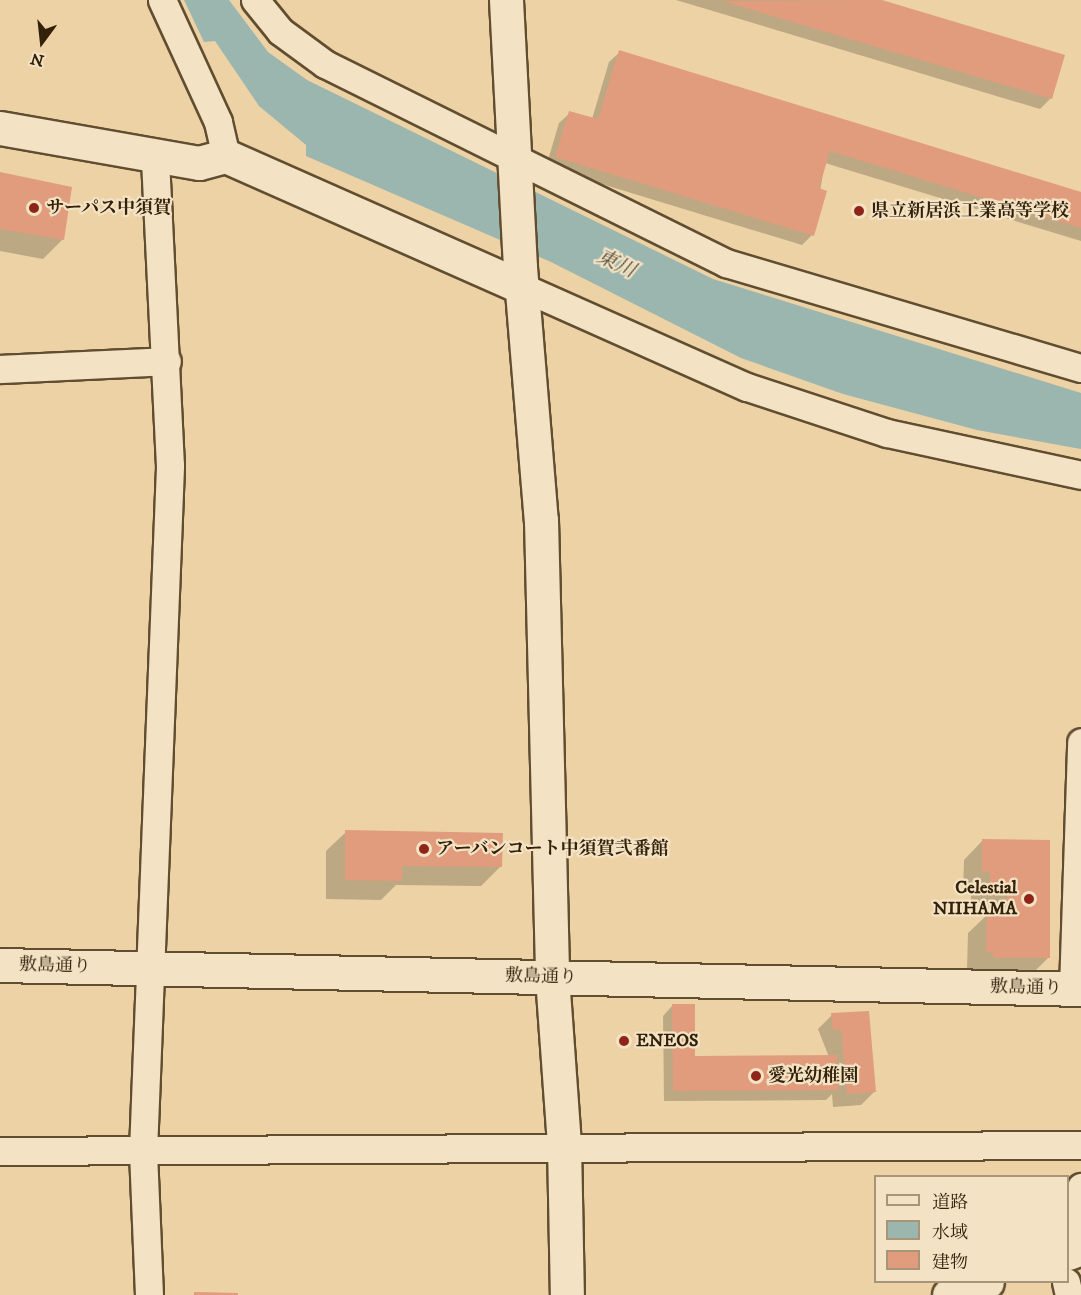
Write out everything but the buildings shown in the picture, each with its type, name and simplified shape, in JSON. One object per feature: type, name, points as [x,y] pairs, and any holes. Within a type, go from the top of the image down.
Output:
[{"type":"street","points":[[162,0],[218,122],[226,156]]},
{"type":"street","points":[[255,0],[280,31],[325,64],[462,135],[515,168],[726,262],[1081,369]]},
{"type":"street","points":[[506,0],[521,277],[541,520],[552,977],[564,1144],[567,1295]]},
{"type":"street","points":[[0,128],[199,163],[226,156],[521,277],[747,387],[887,433],[1081,475]]},
{"type":"street","points":[[149,1295],[143,1151],[170,466],[167,362],[155,156]]},
{"type":"street","points":[[0,369],[167,362]]},
{"type":"street","points":[[1077,989],[1081,742]]},
{"type":"street","name":"敷島通り","points":[[0,965],[1077,989]]},
{"type":"street","points":[[0,1151],[564,1144],[1081,1144]]},
{"type":"street","points":[[1069,1228],[1081,1187]]},
{"type":"street","points":[[948,1295],[981,1283]]},
{"type":"water","name":"東川","points":[[184,0],[229,0],[268,52],[307,80],[713,279],[1081,393],[1081,449],[977,430],[843,394],[741,358],[551,262],[306,156],[306,145],[259,106],[215,41],[204,42]]},
{"type":"place","name":"サーパス中須賀","points":[[34,208]]},
{"type":"place","name":"県立新居浜工業高等学校","points":[[859,211]]},
{"type":"place","name":"アーバンコート中須賀弐番館","points":[[424,849]]},
{"type":"place","name":"Celestial NIIHAMA","points":[[1029,899]]},
{"type":"place","name":"ENEOS","points":[[624,1041]]},
{"type":"place","name":"愛光幼稚園","points":[[756,1076]]}]
